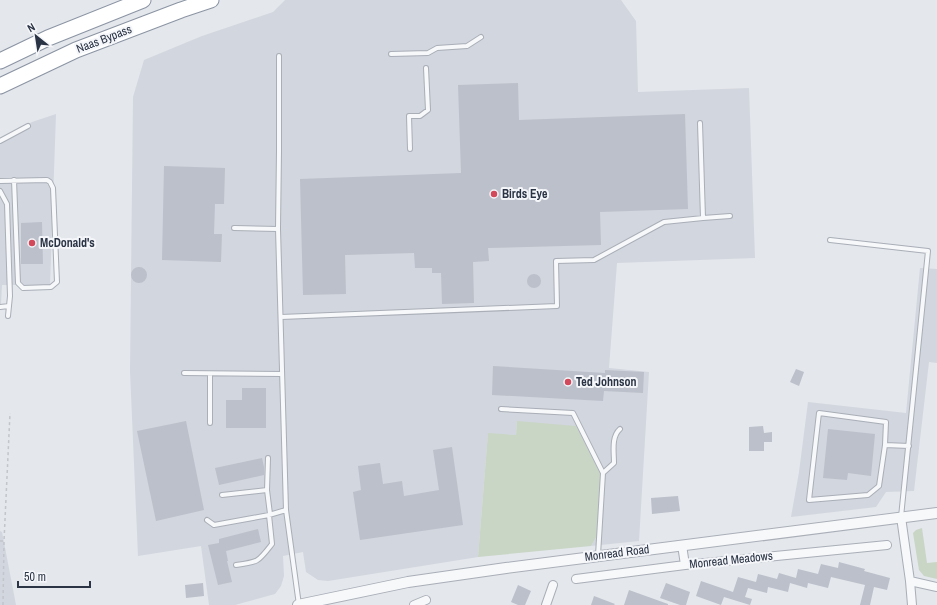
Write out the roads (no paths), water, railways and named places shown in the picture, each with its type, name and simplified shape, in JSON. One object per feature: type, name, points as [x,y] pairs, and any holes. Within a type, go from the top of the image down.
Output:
[{"type":"highway","name":"Naas Bypass","points":[[0,61],[48,38],[143,0]]},
{"type":"highway","name":"Naas Bypass","points":[[0,86],[76,50],[211,0]]},
{"type":"street","name":"Monread Road","points":[[298,605],[408,582],[682,545],[937,513]]},
{"type":"street","points":[[901,517],[912,605]]},
{"type":"street","points":[[682,545],[685,565]]},
{"type":"street","name":"Monread Meadows","points":[[576,579],[685,565],[887,545]]},
{"type":"street","points":[[910,581],[937,587]]},
{"type":"street","points":[[546,605],[552,585]]},
{"type":"street","points":[[414,605],[426,600]]},
{"type":"lane","points":[[391,54],[428,53],[437,48],[467,46],[481,37]]},
{"type":"lane","points":[[279,56],[278,229],[286,510],[298,605]]},
{"type":"lane","points":[[410,149],[409,116],[420,116],[428,110],[426,68]]},
{"type":"lane","points":[[700,123],[703,218]]},
{"type":"lane","points":[[0,141],[28,126]]},
{"type":"lane","points":[[0,181],[14,180],[47,180],[53,188],[58,282],[51,287],[23,288],[18,283],[14,180]]},
{"type":"lane","points":[[0,191],[7,204],[10,296],[8,316]]},
{"type":"lane","points":[[281,317],[557,306],[556,260],[594,260],[664,222],[730,216]]},
{"type":"lane","points":[[234,228],[278,229]]},
{"type":"lane","points":[[830,240],[928,251],[901,517]]},
{"type":"lane","points":[[0,307],[9,306]]},
{"type":"lane","points":[[184,373],[282,374]]},
{"type":"lane","points":[[210,374],[210,423]]},
{"type":"lane","points":[[501,409],[573,412],[603,473],[598,556]]},
{"type":"lane","points":[[819,413],[886,422],[885,445],[878,486],[868,494],[809,500],[819,413]]},
{"type":"lane","points":[[603,473],[614,464],[614,443],[616,432],[620,429]]},
{"type":"lane","points":[[885,445],[908,446]]},
{"type":"lane","points":[[236,565],[255,562],[261,558],[272,544],[267,490],[268,458]]},
{"type":"lane","points":[[222,495],[267,490]]},
{"type":"lane","points":[[207,520],[214,525],[286,510]]},
{"type":"place","name":"Birds Eye","points":[[494,194]]},
{"type":"place","name":"McDonald's","points":[[32,243]]},
{"type":"place","name":"Ted Johnson","points":[[568,382]]}]
